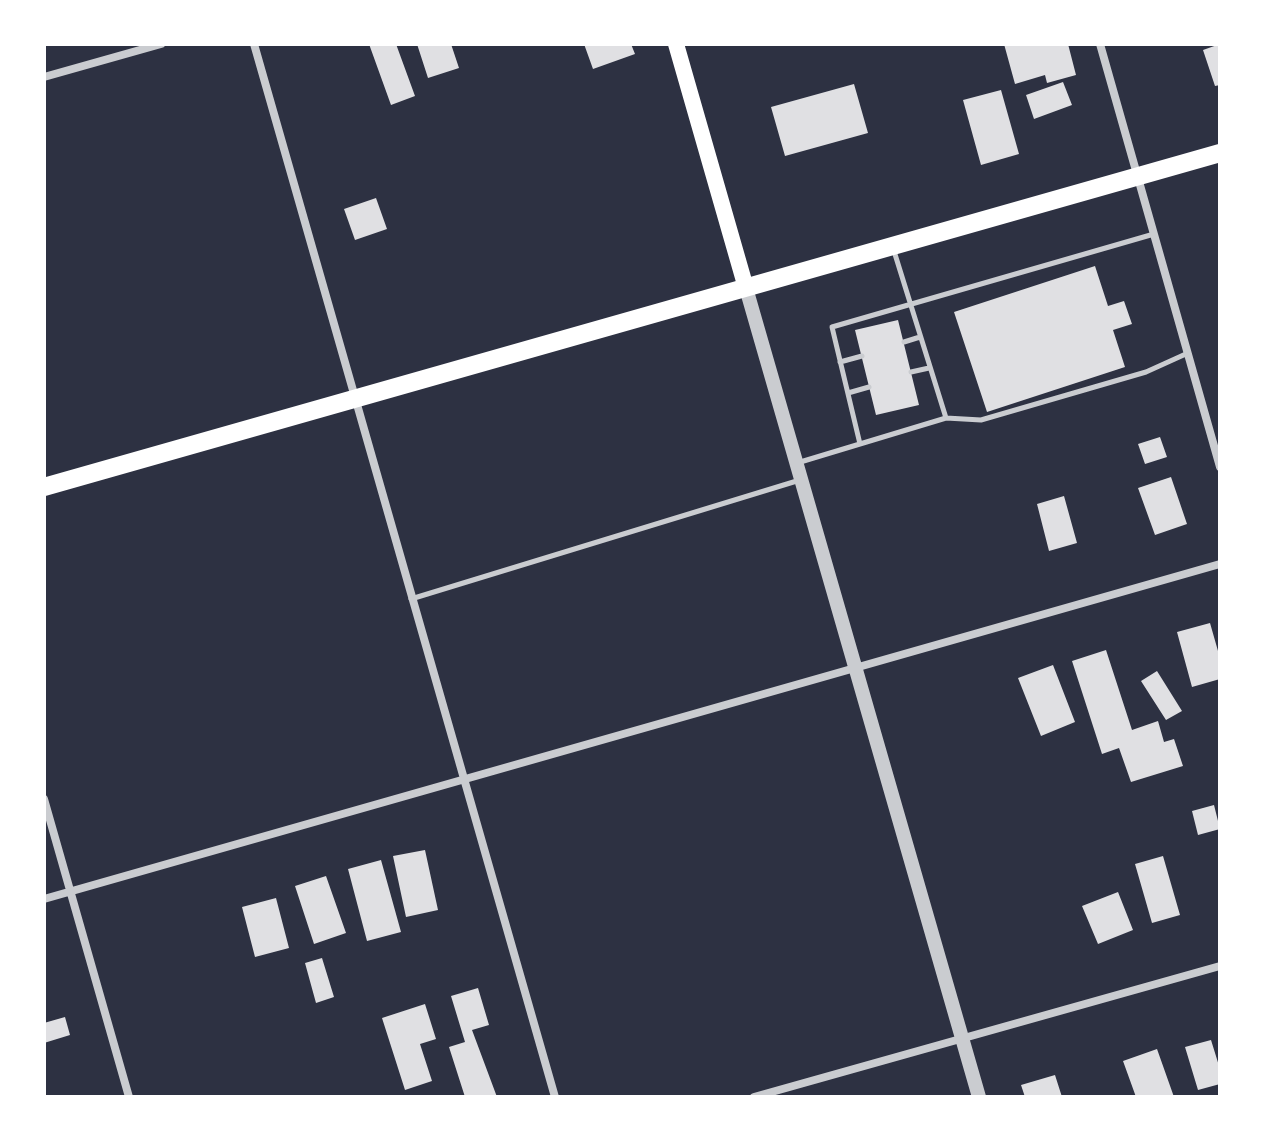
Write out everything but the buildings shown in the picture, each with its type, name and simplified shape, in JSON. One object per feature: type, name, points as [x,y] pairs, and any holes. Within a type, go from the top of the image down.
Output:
[{"type":"main road","points":[[676,44],[746,288]]},
{"type":"main road","points":[[44,487],[1220,153]]},
{"type":"street","points":[[44,77],[161,44]]},
{"type":"street","points":[[254,44],[555,1097]]},
{"type":"street","points":[[1100,44],[1220,467]]},
{"type":"street","points":[[746,288],[979,1097]]},
{"type":"street","points":[[44,899],[1220,564]]},
{"type":"street","points":[[44,799],[129,1097]]},
{"type":"street","points":[[754,1097],[1220,966]]},
{"type":"lane","points":[[860,444],[832,327],[909,302],[1154,234]]},
{"type":"lane","points":[[892,247],[946,418]]},
{"type":"lane","points":[[904,342],[920,337]]},
{"type":"lane","points":[[796,463],[946,418],[981,420],[1146,372],[1188,353]]},
{"type":"lane","points":[[840,362],[862,356]]},
{"type":"lane","points":[[911,372],[930,368]]},
{"type":"lane","points":[[848,393],[869,387]]},
{"type":"lane","points":[[411,599],[801,480]]}]
